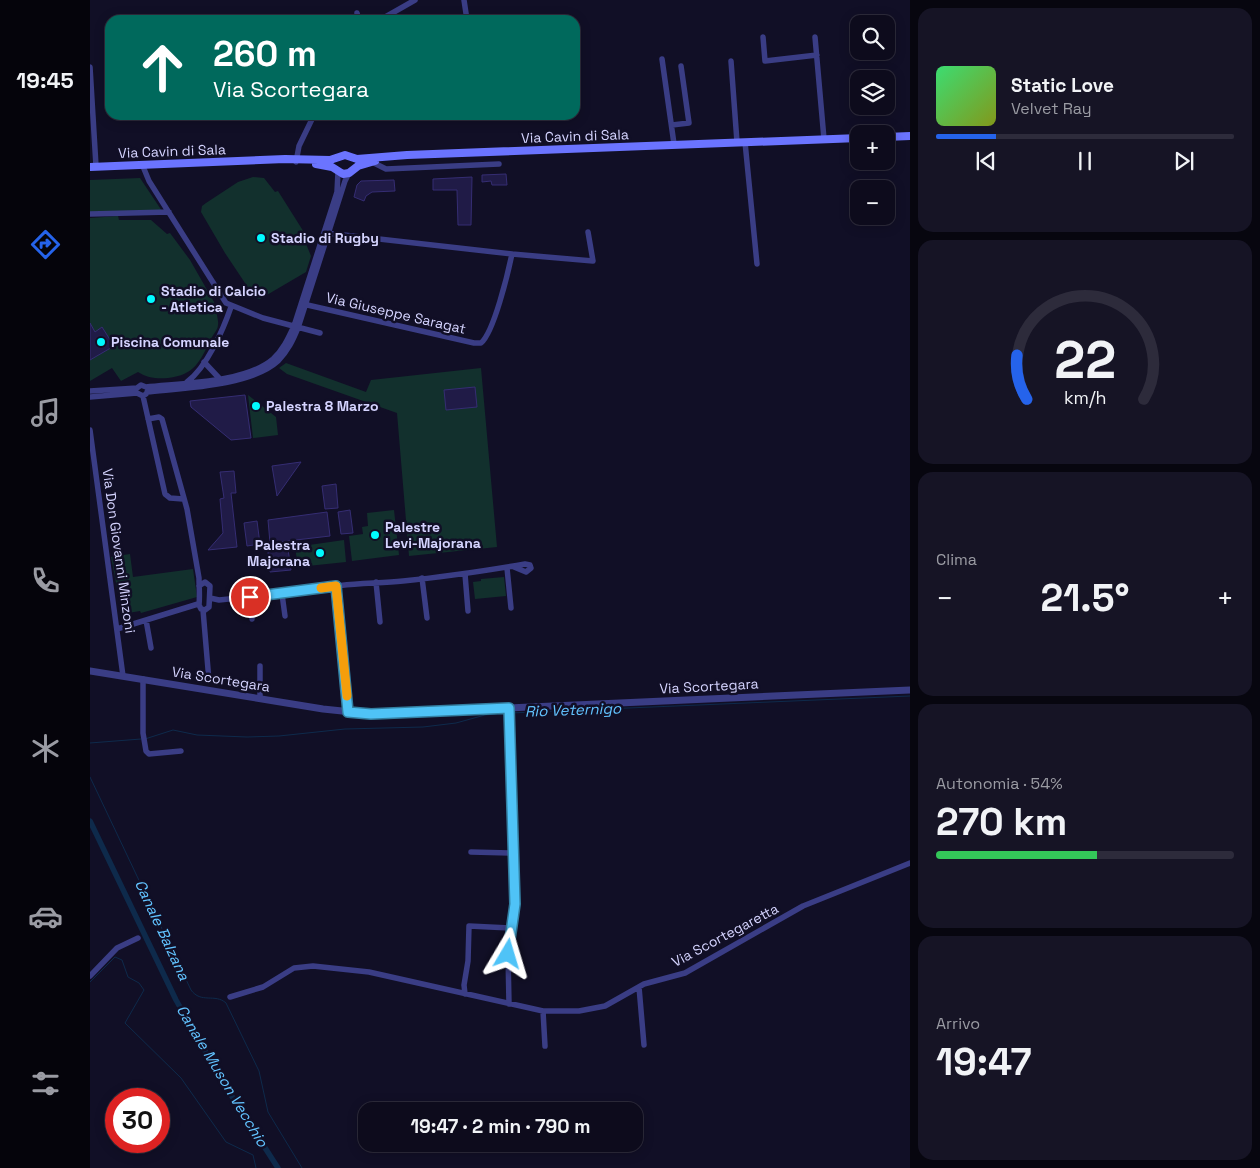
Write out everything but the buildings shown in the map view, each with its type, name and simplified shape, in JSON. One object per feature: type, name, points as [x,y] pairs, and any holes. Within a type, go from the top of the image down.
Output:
[{"type":"main road","points":[[895,137],[910,136]]},
{"type":"main road","name":"Via Cavin di Sala","points":[[350,157],[368,158],[850,138]]},
{"type":"main road","points":[[342,155],[350,157],[354,162],[351,171],[343,174],[337,170],[337,158],[342,155]]},
{"type":"main road","name":"Via Cavin di Sala","points":[[351,171],[372,162],[407,155]]},
{"type":"main road","name":"Via Cavin di Sala","points":[[297,161],[337,158]]},
{"type":"main road","name":"Via Cavin di Sala","points":[[93,166],[279,160],[324,165],[337,170]]},
{"type":"street","points":[[389,15],[415,0]]},
{"type":"street","points":[[464,0],[466,15]]},
{"type":"street","points":[[763,37],[765,61],[817,55]]},
{"type":"street","points":[[815,37],[824,139]]},
{"type":"street","points":[[662,59],[674,144]]},
{"type":"street","points":[[731,61],[757,264]]},
{"type":"street","points":[[672,125],[689,123],[682,66]]},
{"type":"street","name":"Via Cavin di Sala","points":[[90,67],[93,166]]},
{"type":"street","points":[[297,161],[299,146],[312,120]]},
{"type":"street","points":[[372,162],[386,169],[499,164]]},
{"type":"street","points":[[142,164],[147,177],[226,303],[232,307],[320,333]]},
{"type":"street","points":[[90,397],[240,380],[274,364],[282,357],[288,349],[296,327],[326,233],[338,188],[337,170]]},
{"type":"street","points":[[326,233],[351,171]]},
{"type":"street","points":[[90,214],[169,212]]},
{"type":"street","points":[[326,233],[593,261],[588,232]]},
{"type":"street","name":"Via Giuseppe Saragat","points":[[303,304],[481,343],[486,338],[493,320],[512,254]]},
{"type":"street","points":[[186,383],[204,362],[232,307]]},
{"type":"street","points":[[90,392],[142,391],[245,372],[268,362],[280,352],[296,327]]},
{"type":"street","points":[[204,362],[219,378]]},
{"type":"street","points":[[142,391],[165,494],[170,498],[183,499]]},
{"type":"street","points":[[148,419],[159,417],[162,419],[187,509],[199,578],[198,604],[203,610],[209,681]]},
{"type":"street","name":"Via Don Giovanni Minzoni","points":[[90,430],[123,676]]},
{"type":"street","points":[[210,602],[514,567]]},
{"type":"street","points":[[506,568],[511,608]]},
{"type":"street","points":[[465,574],[468,612]]},
{"type":"street","points":[[199,578],[210,586],[210,602],[208,608],[203,610]]},
{"type":"street","points":[[422,578],[427,618]]},
{"type":"street","points":[[199,586],[206,582]]},
{"type":"street","points":[[376,582],[380,622]]},
{"type":"street","points":[[336,586],[348,712]]},
{"type":"street","points":[[282,594],[285,616]]},
{"type":"street","points":[[250,597],[252,620]]},
{"type":"street","points":[[117,629],[198,604]]},
{"type":"street","points":[[146,620],[151,648]]},
{"type":"street","points":[[260,666],[260,698]]},
{"type":"street","name":"Via Scortegara","points":[[90,671],[348,712],[371,714],[910,690]]},
{"type":"street","points":[[143,680],[143,736],[146,751],[149,754],[181,750]]},
{"type":"street","points":[[509,708],[512,748],[515,904],[508,954],[509,1004]]},
{"type":"street","points":[[471,852],[514,853]]},
{"type":"street","name":"Via Scortegaretta","points":[[230,997],[263,987],[294,968],[313,966],[356,969],[543,1011],[580,1011],[605,1006],[639,987],[685,973],[803,906],[910,863]]},
{"type":"street","points":[[465,994],[464,985],[468,961],[469,926],[472,924],[511,928]]},
{"type":"street","points":[[90,976],[117,948],[138,938]]},
{"type":"street","points":[[639,987],[644,1045]]},
{"type":"street","points":[[543,1011],[545,1046]]},
{"type":"green space","name":"Stadio di Rugby","points":[[253,177],[264,178],[275,192],[278,191],[307,237],[304,239],[311,256],[306,272],[260,299],[255,298],[201,212],[202,206],[206,203],[238,182]]},
{"type":"green space","points":[[140,178],[162,211],[90,214],[90,180]]},
{"type":"green space","name":"Stadio di Calcio - Atletica","points":[[118,216],[119,220],[151,220],[167,234],[170,233],[190,260],[214,302],[218,320],[217,329],[200,360],[185,374],[160,378],[149,377],[138,372],[121,381],[112,368],[90,381],[90,218]]},
{"type":"green space","points":[[286,363],[366,392],[371,380],[481,368],[497,547],[409,556],[397,413],[287,374],[279,368]]},
{"type":"green space","name":"Palestra 8 Marzo","points":[[248,395],[276,417],[278,435],[253,438]]},
{"type":"green space","name":"Palestre Levi-Majorana","points":[[394,510],[399,555],[352,561],[349,536],[363,534],[362,527],[368,526],[367,513]]},
{"type":"green space","name":"Palestra Majorana","points":[[344,540],[346,562],[298,567],[295,547]]},
{"type":"green space","points":[[130,554],[133,577],[193,569],[197,597],[141,613],[140,611],[122,614],[111,557]]},
{"type":"green space","points":[[504,577],[506,596],[475,599],[473,582],[481,581],[481,579]]},
{"type":"waterway","name":"Rio Veternigo","points":[[511,713],[910,696]]},
{"type":"waterway","name":"Rio Veternigo","points":[[145,739],[173,730],[197,735],[247,737],[279,736],[345,729],[423,727],[456,723],[485,715],[507,713]]},
{"type":"waterway","name":"Rio Veternigo","points":[[90,743],[141,739]]},
{"type":"waterway","name":"Canale Balzana","points":[[90,777],[191,990],[199,997],[222,1000],[226,1003],[259,1071],[268,1112],[302,1168]]},
{"type":"waterway","name":"Canale Muson Vecchio","points":[[90,821],[176,1000],[224,1084],[278,1168]]},
{"type":"waterway","points":[[90,982],[115,957],[122,960],[128,977],[139,983],[144,990],[125,1023],[181,1078],[226,1142],[253,1155],[256,1168]]},
{"type":"slow traffic","points":[[321,588],[336,586],[347,696]]},
{"type":"place","name":"Stadio di Rugby","points":[[261,238]]},
{"type":"place","name":"Stadio di Calcio - Atletica","points":[[151,299]]},
{"type":"place","name":"Piscina Comunale","points":[[101,342]]},
{"type":"place","name":"Palestra 8 Marzo","points":[[256,406]]},
{"type":"place","name":"Palestre Levi-Majorana","points":[[375,535]]},
{"type":"place","name":"Palestra Majorana","points":[[320,553]]},
{"type":"route","points":[[250,597],[336,586],[348,712],[371,714],[509,708],[512,755],[515,904],[508,954]]}]
